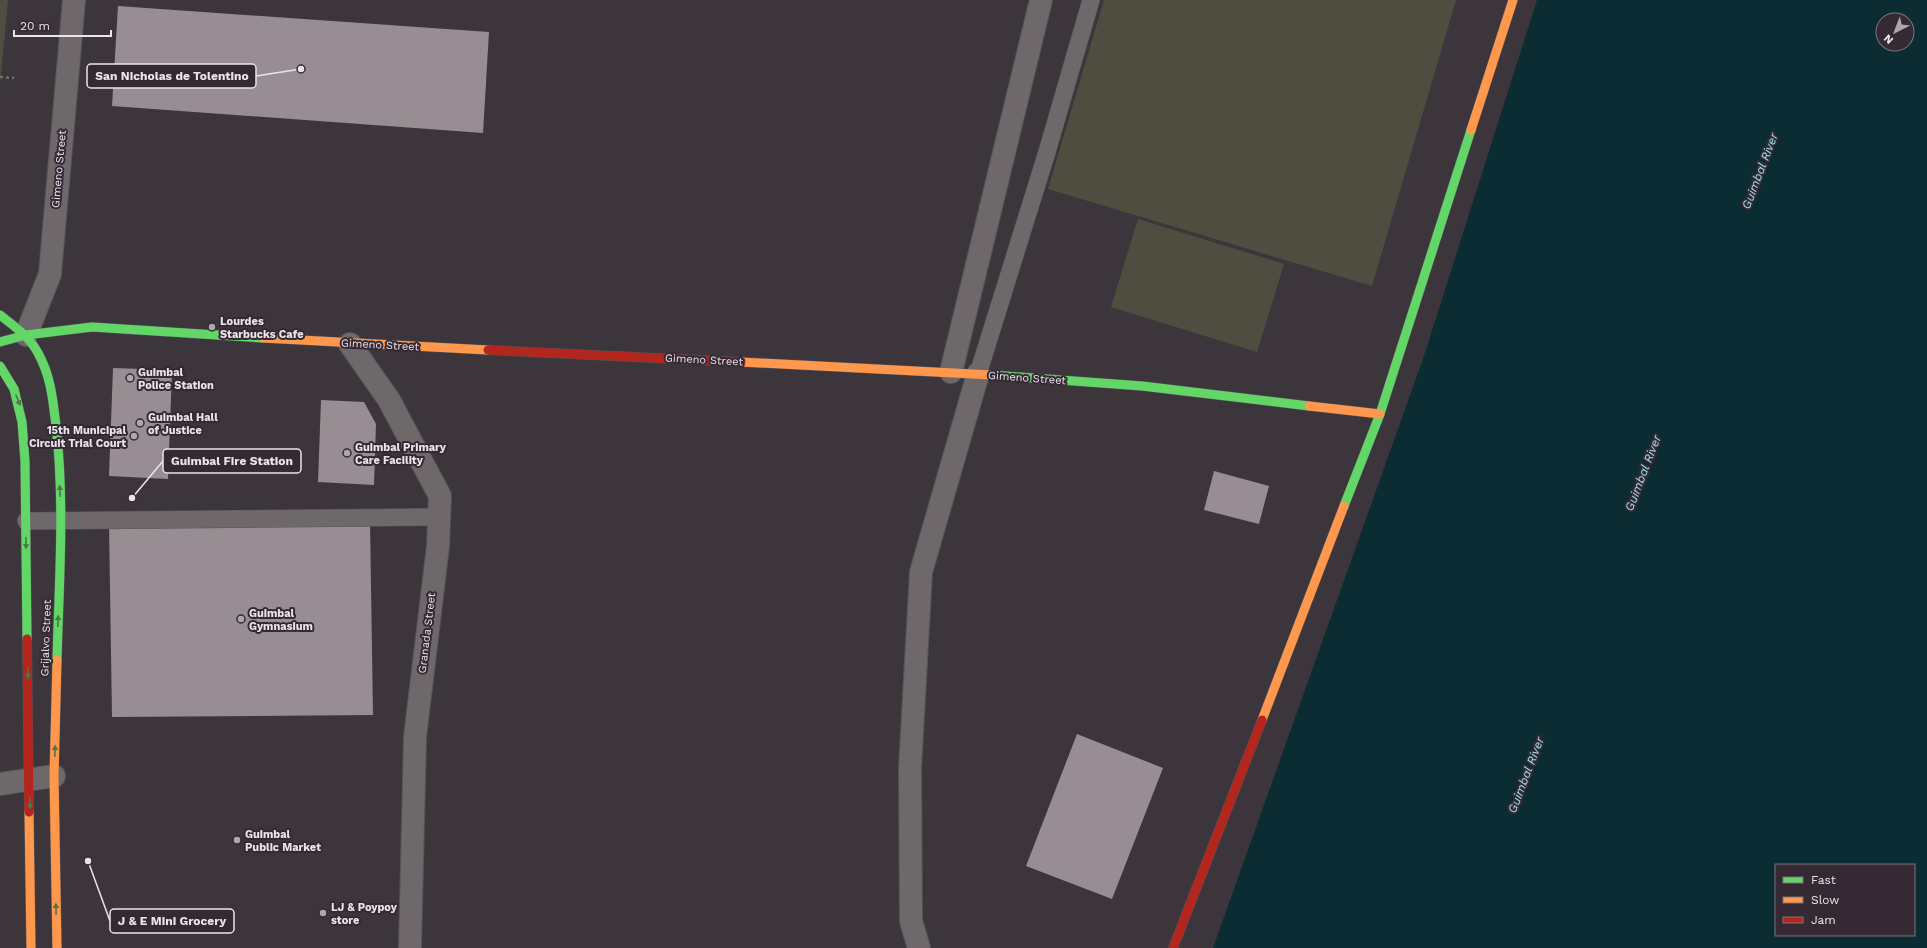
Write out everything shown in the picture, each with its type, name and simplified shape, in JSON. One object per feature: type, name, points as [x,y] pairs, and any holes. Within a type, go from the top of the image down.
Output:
[{"type":"street","name":"Gimeno Street","points":[[26,335],[50,274],[74,0]]},
{"type":"street","points":[[950,372],[1041,0]]},
{"type":"street","points":[[1173,948],[1380,414],[1512,0]]},
{"type":"street","name":"Grijalvo Street","points":[[0,315],[26,335],[39,354],[52,388],[59,451],[61,520],[54,776],[57,948]]},
{"type":"street","name":"Gimeno Street","points":[[0,342],[26,335],[92,327],[350,344],[950,372],[1142,386],[1380,414]]},
{"type":"street","name":"Granada Street","points":[[350,344],[389,400],[440,496],[438,546],[415,737],[410,948]]},
{"type":"street","name":"Grijalvo Street","points":[[0,366],[8,376],[21,406],[25,461],[31,948]]},
{"type":"street","points":[[919,948],[911,921],[910,768],[921,572],[978,374]]},
{"type":"street","points":[[0,784],[54,776]]},
{"type":"lane","points":[[978,374],[1047,152],[1091,0]]},
{"type":"lane","points":[[26,521],[439,517]]},
{"type":"path","points":[[0,77],[14,78]]},
{"type":"green space","points":[[0,0],[8,0],[0,84]]},
{"type":"green space","points":[[1104,0],[1456,0],[1372,286],[1048,189]]},
{"type":"green space","points":[[1138,219],[1284,264],[1257,352],[1111,307]]},
{"type":"water","name":"Guimbal River","points":[[1537,0],[1927,0],[1927,948],[1213,948],[1424,356]]},
{"type":"building","points":[[118,6],[489,32],[483,133],[112,106]]},
{"type":"building","name":"Guimbal Hall of Justice","points":[[113,368],[172,370],[168,479],[109,476]]},
{"type":"building","name":"Guimbal Primary Care Facility","points":[[321,400],[364,402],[376,424],[374,485],[318,482]]},
{"type":"building","points":[[1214,471],[1269,486],[1259,524],[1204,510]]},
{"type":"building","name":"Guimbal Gymnasium","points":[[370,522],[373,715],[112,717],[109,523]]},
{"type":"building","points":[[1077,734],[1163,768],[1112,899],[1026,866]]},
{"type":"traffic: fast","points":[[1344,506],[1380,414],[1471,130]]},
{"type":"traffic: fast","points":[[0,315],[21,332],[34,347],[46,371],[52,398],[59,455],[61,514],[57,660]]},
{"type":"traffic: fast","points":[[0,342],[26,335],[92,327],[263,338]]},
{"type":"traffic: fast","points":[[0,366],[14,389],[22,422],[25,461],[27,639]]},
{"type":"traffic: fast","points":[[992,375],[1142,386],[1309,406]]},
{"type":"traffic: slow","points":[[1471,130],[1513,0]]},
{"type":"traffic: slow","points":[[263,338],[488,350]]},
{"type":"traffic: slow","points":[[741,362],[992,375]]},
{"type":"traffic: slow","points":[[1309,406],[1380,414]]},
{"type":"traffic: slow","points":[[1262,720],[1344,506]]},
{"type":"traffic: slow","points":[[57,660],[54,776],[57,948]]},
{"type":"traffic: slow","points":[[29,812],[31,948]]},
{"type":"traffic: jam","points":[[488,350],[741,362]]},
{"type":"traffic: jam","points":[[27,639],[29,812]]},
{"type":"traffic: jam","points":[[1173,948],[1262,720]]},
{"type":"place","name":"San Nicholas de Tolentino","points":[[301,69]]},
{"type":"place","name":"Lourdes Starbucks Cafe","points":[[212,327]]},
{"type":"place","name":"Guimbal Police Station","points":[[130,378]]},
{"type":"place","name":"Guimbal Hall of Justice","points":[[140,423]]},
{"type":"place","name":"15th Municipal Circuit Trial Court","points":[[134,436]]},
{"type":"place","name":"Guimbal Primary Care Facility","points":[[347,453]]},
{"type":"place","name":"Guimbal Fire Station","points":[[132,498]]},
{"type":"place","name":"Guimbal Gymnasium","points":[[241,619]]},
{"type":"place","name":"Guimbal Public Market","points":[[237,840]]},
{"type":"place","name":"J & E Mini Grocery","points":[[88,861]]},
{"type":"place","name":"LJ & Poypoy store","points":[[323,913]]}]
